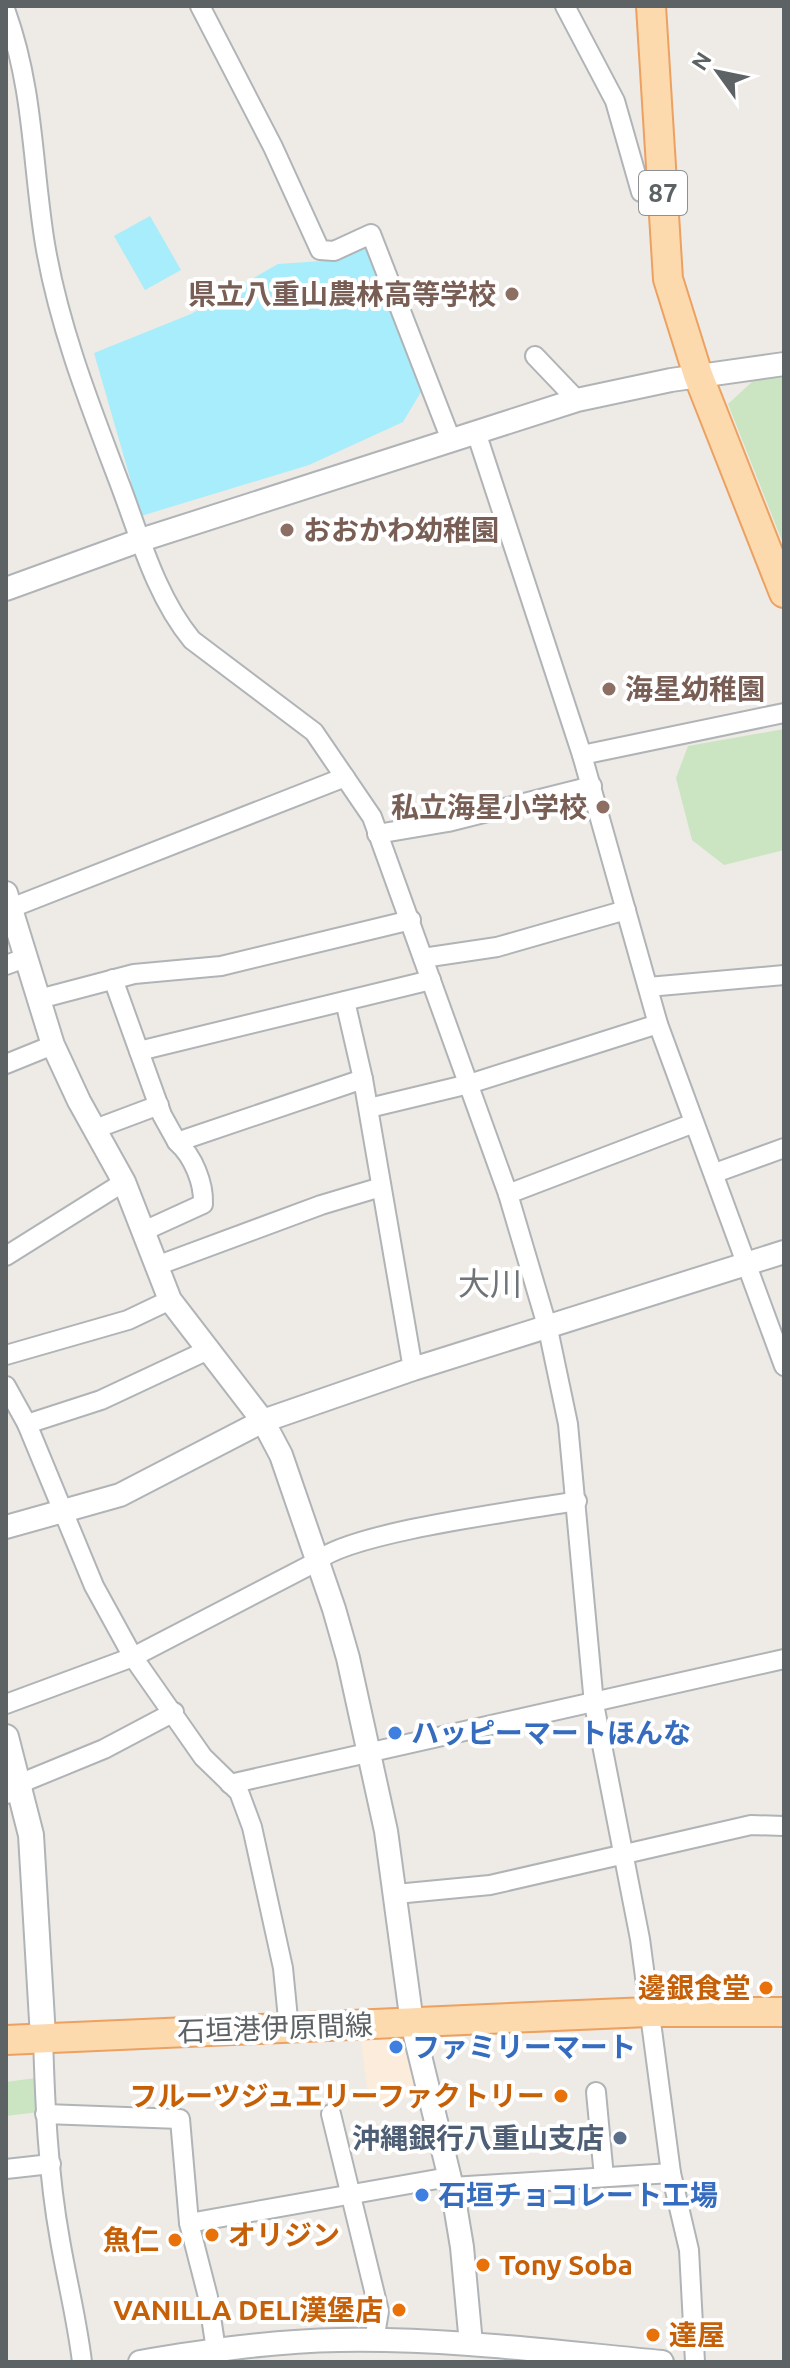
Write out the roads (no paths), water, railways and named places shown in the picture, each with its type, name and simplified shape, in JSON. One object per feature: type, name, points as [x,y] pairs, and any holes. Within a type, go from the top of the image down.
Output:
[{"type":"main road","name":"87","points":[[651,6],[668,279],[698,375],[784,593]]},
{"type":"main road","points":[[6,1737],[13,1792],[31,1835],[43,2037]]},
{"type":"main road","name":"石垣港伊原間線","points":[[6,2040],[648,2012],[784,2012]]},
{"type":"street","points":[[200,6],[273,147],[320,250],[334,251],[371,234],[451,440]]},
{"type":"street","points":[[565,6],[615,101],[641,192],[651,196],[663,194]]},
{"type":"street","points":[[6,12],[29,93],[37,187],[51,273],[77,371],[141,540],[176,621],[192,640],[314,732],[372,817],[508,1194],[548,1329],[568,1424],[594,1704],[624,1856],[671,2173],[689,2250],[695,2362]]},
{"type":"street","points":[[535,356],[577,400]]},
{"type":"street","points":[[6,589],[141,540],[577,400],[698,375],[784,364]]},
{"type":"street","points":[[476,432],[592,786],[658,1024],[784,1366]]},
{"type":"street","points":[[582,755],[784,713]]},
{"type":"street","points":[[345,777],[9,900],[15,962],[39,999],[53,1045],[124,1182],[146,1230],[170,1300],[263,1421],[281,1455],[348,1658],[370,1753],[396,1894],[412,2023],[450,2182],[471,2344]]},
{"type":"street","points":[[377,834],[463,819],[592,786]]},
{"type":"street","points":[[423,958],[497,947],[626,910]]},
{"type":"street","points":[[39,999],[113,979],[169,969],[221,966],[411,920]]},
{"type":"street","points":[[648,987],[784,975]]},
{"type":"street","points":[[113,979],[159,1105],[204,1189],[203,1204],[146,1230]]},
{"type":"street","points":[[139,1051],[431,980]]},
{"type":"street","points":[[345,1001],[369,1108],[413,1369]]},
{"type":"street","points":[[369,1108],[469,1084],[658,1024]]},
{"type":"street","points":[[6,1064],[53,1045]]},
{"type":"street","points":[[177,1142],[363,1079]]},
{"type":"street","points":[[95,1129],[159,1105]]},
{"type":"street","points":[[508,1194],[694,1123]]},
{"type":"street","points":[[715,1173],[784,1148]]},
{"type":"street","points":[[6,1256],[124,1182]]},
{"type":"street","points":[[159,1265],[321,1205],[381,1187]]},
{"type":"street","points":[[6,1527],[120,1495],[263,1421],[413,1369],[548,1329],[784,1252]]},
{"type":"street","points":[[6,1355],[128,1320],[170,1300]]},
{"type":"street","points":[[19,1422],[101,1400],[210,1349]]},
{"type":"street","points":[[6,1386],[19,1422],[63,1509],[94,1586],[133,1657],[203,1757],[239,1792],[252,1827],[283,1968],[289,2029]]},
{"type":"street","points":[[6,1704],[133,1657],[316,1562],[326,1553],[402,1532],[577,1501]]},
{"type":"street","points":[[230,1784],[784,1659]]},
{"type":"street","points":[[13,1792],[26,1781],[104,1749],[174,1712]]},
{"type":"street","points":[[396,1894],[490,1885],[751,1825],[784,1826]]},
{"type":"street","points":[[43,2037],[45,2114],[59,2238],[76,2312],[82,2362]]},
{"type":"street","points":[[596,2092],[604,2177]]},
{"type":"street","points":[[45,2114],[180,2119],[189,2223],[208,2297],[216,2350]]},
{"type":"street","points":[[331,2114],[379,2311],[374,2341]]},
{"type":"street","points":[[6,2169],[51,2164]]},
{"type":"street","points":[[189,2223],[348,2193],[450,2182],[671,2173]]},
{"type":"street","points":[[140,2362],[216,2350],[374,2341],[471,2344],[508,2355],[662,2362]]},
{"type":"water","points":[[150,216],[181,270],[145,290],[114,236]]},
{"type":"water","points":[[367,247],[421,392],[403,422],[309,465],[141,516],[94,353],[191,314],[278,264],[336,260]]},
{"type":"place","name":"県立八重山農林高等学校","points":[[512,294]]},
{"type":"place","name":"おおかわ幼稚園","points":[[287,530]]},
{"type":"place","name":"海星幼稚園","points":[[609,689]]},
{"type":"place","name":"私立海星小学校","points":[[603,807]]},
{"type":"place","name":"ハッピーマートほんな","points":[[395,1733]]},
{"type":"place","name":"邊銀食堂","points":[[766,1988]]},
{"type":"place","name":"ファミリーマート","points":[[396,2047]]},
{"type":"place","name":"フルーツジュエリーファクトリー","points":[[561,2096]]},
{"type":"place","name":"沖縄銀行八重山支店","points":[[620,2138]]},
{"type":"place","name":"石垣チョコレート工場","points":[[422,2195]]},
{"type":"place","name":"オリジン","points":[[212,2235]]},
{"type":"place","name":"魚仁","points":[[175,2240]]},
{"type":"place","name":"Tony Soba","points":[[483,2265]]},
{"type":"place","name":"VANILLA DELI漢堡店","points":[[399,2310]]},
{"type":"place","name":"達屋","points":[[653,2335]]},
{"type":"district","name":"大川","points":[[490,1284]]}]
